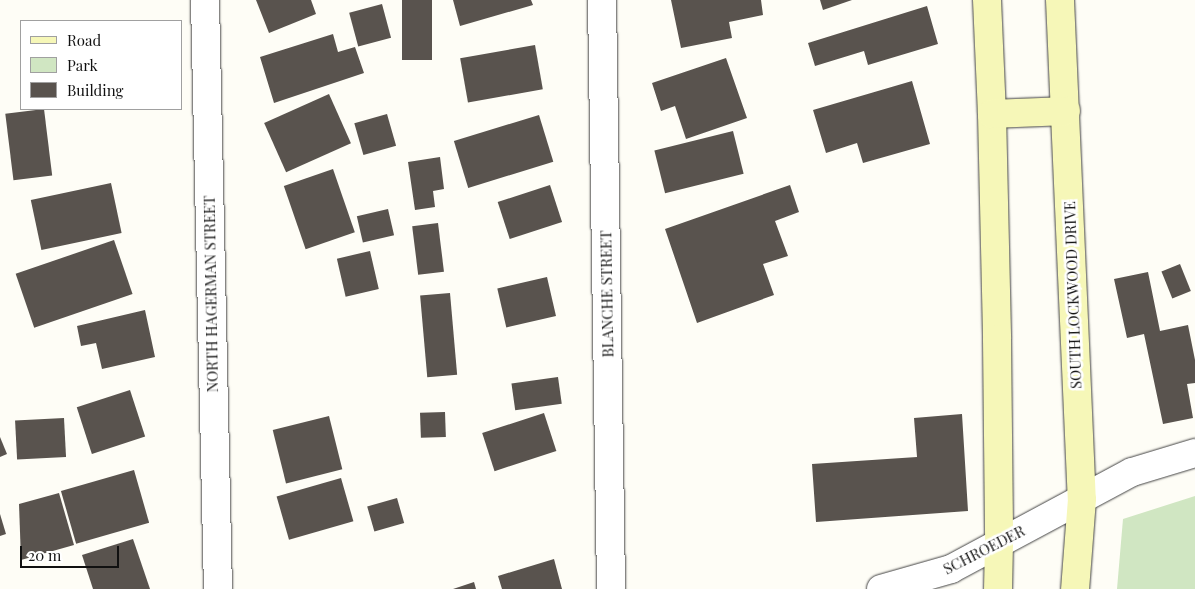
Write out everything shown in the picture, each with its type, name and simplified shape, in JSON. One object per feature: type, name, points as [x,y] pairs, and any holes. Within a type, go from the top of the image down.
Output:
[{"type":"main road","points":[[987,0],[992,114],[999,543],[998,589]]},
{"type":"main road","name":"SOUTH LOCKWOOD DRIVE","points":[[1060,0],[1082,499],[1075,589]]},
{"type":"main road","points":[[992,114],[1066,111]]},
{"type":"street","name":"NORTH HAGERMAN STREET","points":[[205,0],[218,589]]},
{"type":"street","name":"BLANCHE STREET","points":[[602,0],[611,589]]},
{"type":"street","name":"SCHROEDER","points":[[881,589],[951,569],[1132,472],[1195,453]]},
{"type":"green space","points":[[1195,496],[1195,589],[1117,589],[1123,519]]},
{"type":"building","points":[[256,0],[311,0],[316,14],[269,33]]},
{"type":"building","points":[[402,0],[432,0],[432,60],[402,60]]},
{"type":"building","points":[[453,0],[531,0],[533,5],[460,26]]},
{"type":"building","points":[[671,0],[761,0],[763,15],[729,22],[732,38],[681,48]]},
{"type":"building","points":[[820,0],[852,0],[823,10]]},
{"type":"building","points":[[382,4],[391,38],[358,47],[349,13]]},
{"type":"building","points":[[927,6],[938,44],[868,65],[864,51],[815,66],[808,43]]},
{"type":"building","points":[[333,34],[338,52],[355,47],[364,73],[274,103],[260,57]]},
{"type":"building","points":[[535,45],[543,89],[468,103],[460,58]]},
{"type":"building","points":[[726,58],[747,118],[686,139],[675,106],[661,111],[652,83]]},
{"type":"building","points":[[912,81],[930,144],[863,163],[857,143],[826,153],[813,110]]},
{"type":"building","points":[[329,94],[351,143],[286,172],[264,123]]},
{"type":"building","points":[[44,110],[52,176],[13,180],[5,114]]},
{"type":"building","points":[[387,114],[396,146],[363,155],[354,123]]},
{"type":"building","points":[[539,115],[553,162],[468,188],[454,141]]},
{"type":"building","points":[[733,131],[744,174],[665,193],[654,151]]},
{"type":"building","points":[[440,157],[444,189],[433,191],[435,207],[415,210],[408,162]]},
{"type":"building","points":[[333,169],[355,232],[306,249],[284,186]]},
{"type":"building","points":[[111,183],[122,233],[41,250],[31,200]]},
{"type":"building","points":[[550,185],[562,222],[510,239],[498,202]]},
{"type":"building","points":[[790,185],[799,212],[775,221],[788,256],[763,264],[774,295],[697,323],[665,229]]},
{"type":"building","points":[[388,209],[394,235],[363,243],[357,216]]},
{"type":"building","points":[[438,223],[444,272],[418,275],[412,226]]},
{"type":"building","points":[[114,240],[133,294],[34,328],[16,274]]},
{"type":"building","points":[[370,251],[379,289],[346,297],[337,259]]},
{"type":"building","points":[[1180,264],[1191,291],[1172,298],[1161,271]]},
{"type":"building","points":[[1148,272],[1160,331],[1188,325],[1195,360],[1195,383],[1187,384],[1193,418],[1163,424],[1144,334],[1127,338],[1114,279]]},
{"type":"building","points":[[547,277],[556,316],[506,327],[497,288]]},
{"type":"building","points":[[450,293],[457,375],[427,377],[420,296]]},
{"type":"building","points":[[145,310],[155,357],[102,369],[96,343],[81,346],[77,326]]},
{"type":"building","points":[[558,377],[562,404],[515,410],[511,384]]},
{"type":"building","points":[[130,390],[145,437],[92,454],[77,407]]},
{"type":"building","points":[[445,412],[446,437],[421,438],[420,413]]},
{"type":"building","points":[[544,413],[556,451],[495,471],[482,433]]},
{"type":"building","points":[[962,414],[968,511],[816,522],[812,464],[917,457],[914,418]]},
{"type":"building","points":[[329,416],[342,469],[286,483],[273,430]]},
{"type":"building","points":[[64,418],[66,457],[17,460],[15,421]]},
{"type":"building","points":[[0,437],[7,454],[0,457]]},
{"type":"building","points":[[134,470],[149,523],[76,544],[61,491]]},
{"type":"building","points":[[341,478],[353,521],[289,540],[277,496]]},
{"type":"building","points":[[59,493],[74,545],[21,560],[19,504]]},
{"type":"building","points":[[397,498],[404,523],[374,532],[367,507]]},
{"type":"building","points":[[0,514],[6,534],[0,536]]},
{"type":"building","points":[[133,539],[150,589],[93,589],[82,555]]},
{"type":"building","points":[[554,559],[562,589],[502,589],[498,576]]},
{"type":"building","points":[[474,582],[476,589],[453,589]]}]
